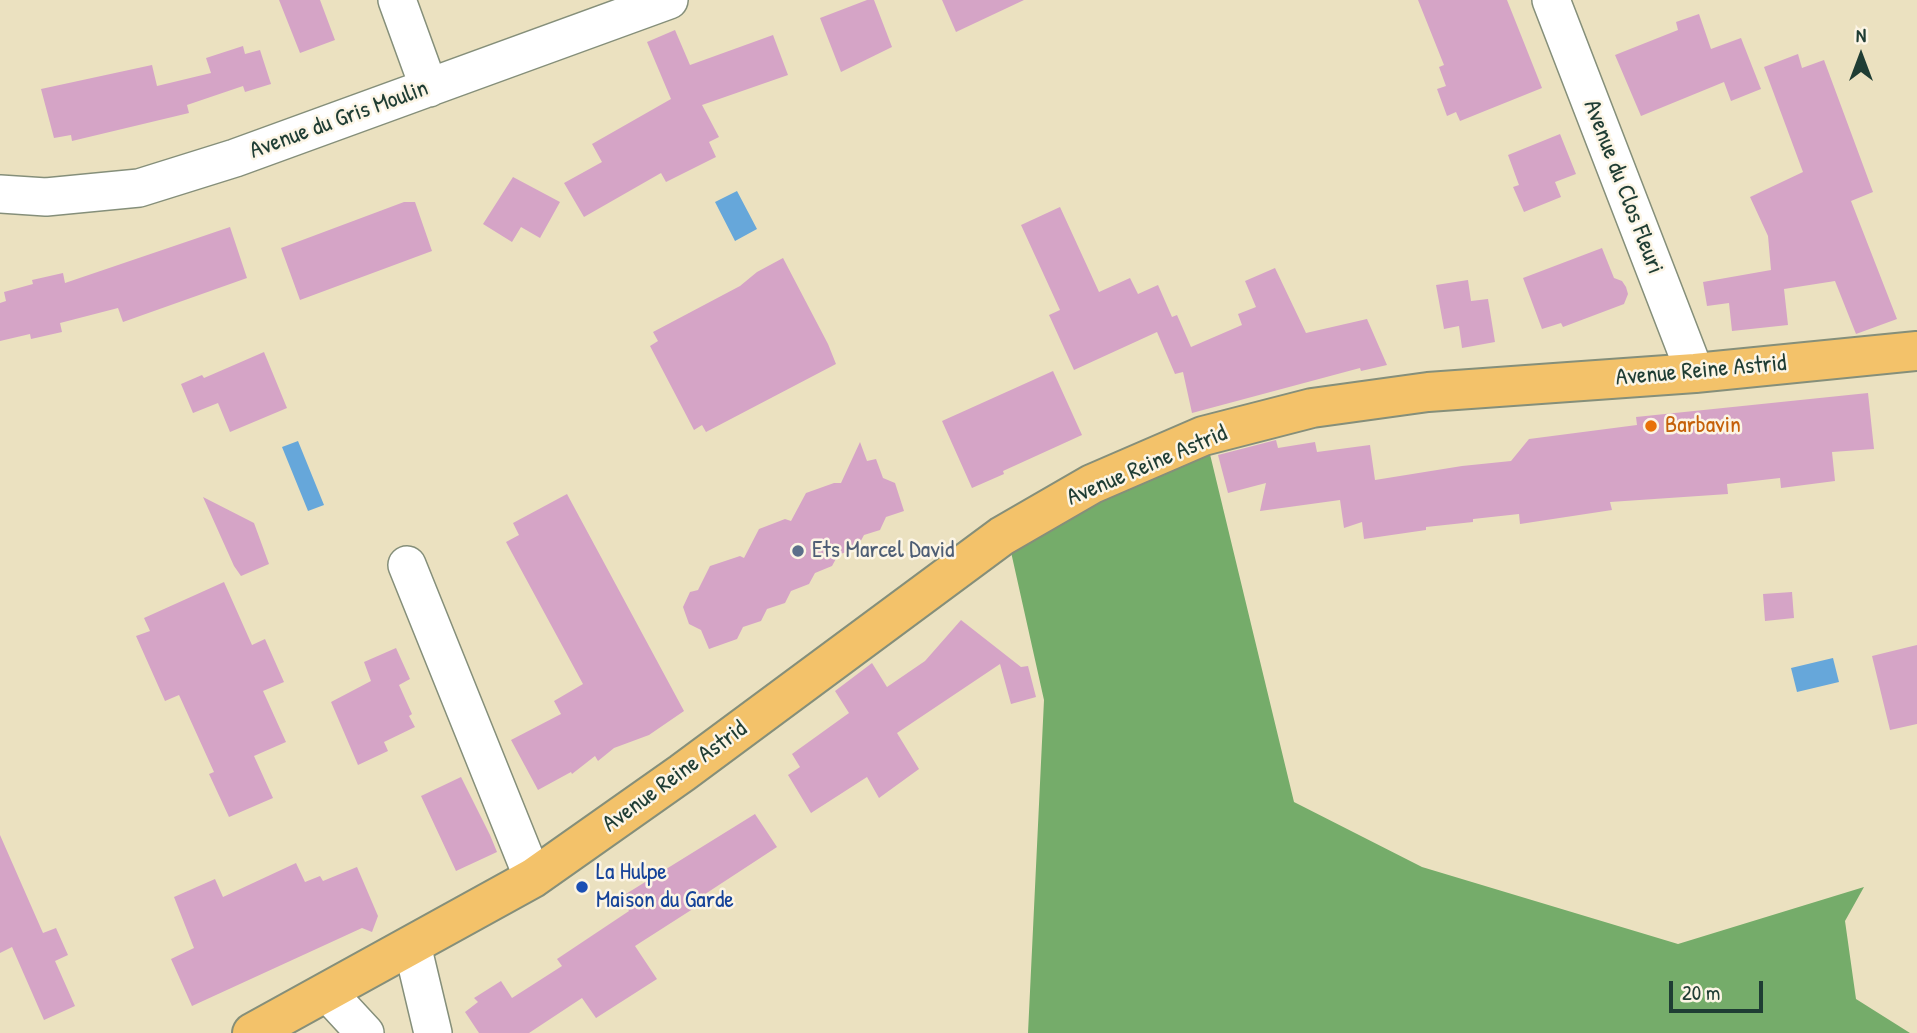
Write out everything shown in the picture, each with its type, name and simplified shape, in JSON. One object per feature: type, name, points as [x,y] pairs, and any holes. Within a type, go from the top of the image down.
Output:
[{"type":"main road","name":"Avenue Reine Astrid","points":[[251,1033],[533,878],[682,773],[1002,536],[1092,484],[1203,436],[1312,408],[1428,392],[1695,373],[1917,351]]},
{"type":"street","points":[[397,0],[429,88]]},
{"type":"street","name":"Avenue du Gris Moulin","points":[[0,194],[46,197],[139,188],[235,158],[669,0]]},
{"type":"street","name":"Avenue du Clos Fleuri","points":[[1552,0],[1695,373]]},
{"type":"street","points":[[407,565],[533,878]]},
{"type":"street","points":[[412,945],[433,1033]]},
{"type":"street","points":[[327,992],[365,1033]]},
{"type":"green space","points":[[1208,446],[1294,802],[1422,867],[1678,944],[1864,887],[1845,921],[1856,999],[1910,1033],[1028,1033],[1044,700],[1009,543]]},
{"type":"water","points":[[737,191],[757,229],[735,241],[715,202]]},
{"type":"water","points":[[298,441],[324,505],[308,511],[282,447]]},
{"type":"water","points":[[1833,658],[1839,682],[1797,692],[1791,668]]},
{"type":"building","points":[[279,0],[320,0],[335,40],[300,53]]},
{"type":"building","points":[[867,0],[874,0],[892,47],[841,72],[820,18]]},
{"type":"building","points":[[942,0],[1024,0],[956,32]]},
{"type":"building","points":[[1418,0],[1507,0],[1542,88],[1460,121],[1456,112],[1447,116],[1437,89],[1446,86],[1439,67],[1444,65]]},
{"type":"building","points":[[1699,14],[1711,49],[1741,38],[1761,89],[1731,101],[1724,82],[1641,116],[1615,55],[1678,30],[1676,22]]},
{"type":"building","points":[[675,30],[690,65],[773,35],[788,75],[702,105],[719,137],[709,142],[716,157],[666,182],[661,173],[584,217],[564,183],[602,162],[592,144],[671,99],[647,42]]},
{"type":"building","points":[[243,46],[245,54],[260,50],[271,84],[245,92],[243,86],[187,105],[189,113],[72,141],[71,135],[54,138],[41,89],[152,65],[157,86],[211,73],[206,58]]},
{"type":"building","points":[[1798,54],[1802,68],[1824,60],[1873,192],[1851,201],[1897,319],[1856,334],[1835,281],[1784,289],[1788,325],[1732,331],[1729,303],[1707,306],[1703,282],[1771,270],[1768,236],[1750,197],[1803,172],[1764,67]]},
{"type":"building","points":[[1560,134],[1576,174],[1555,182],[1561,197],[1524,212],[1513,187],[1519,185],[1508,155]]},
{"type":"building","points":[[513,177],[560,202],[540,238],[521,227],[512,242],[483,224]]},
{"type":"building","points":[[404,202],[415,202],[432,251],[300,300],[281,248]]},
{"type":"building","points":[[1060,207],[1099,292],[1130,278],[1138,294],[1158,285],[1172,317],[1177,315],[1191,347],[1242,325],[1238,314],[1256,307],[1245,281],[1275,268],[1306,333],[1367,319],[1387,365],[1361,371],[1360,368],[1192,413],[1183,372],[1175,374],[1157,332],[1074,370],[1049,315],[1060,310],[1021,225]]},
{"type":"building","points":[[230,227],[247,278],[123,322],[118,308],[60,323],[62,332],[31,339],[30,334],[0,341],[0,303],[6,301],[4,292],[33,284],[32,280],[63,273],[65,283]]},
{"type":"building","points":[[1602,248],[1614,278],[1622,281],[1626,287],[1628,294],[1624,304],[1563,327],[1561,323],[1542,329],[1523,278]]},
{"type":"building","points":[[783,258],[836,364],[706,432],[702,425],[694,430],[650,346],[658,341],[653,332],[740,286],[757,272]]},
{"type":"building","points":[[1468,280],[1471,301],[1488,299],[1495,342],[1462,348],[1459,326],[1444,329],[1436,285]]},
{"type":"building","points":[[264,352],[287,408],[230,432],[218,403],[193,413],[181,384],[202,375],[204,378]]},
{"type":"building","points":[[1053,371],[1082,435],[972,488],[942,421]]},
{"type":"building","points":[[1868,393],[1874,449],[1832,452],[1835,481],[1781,488],[1780,478],[1727,484],[1728,494],[1610,502],[1612,510],[1520,524],[1519,514],[1473,519],[1473,522],[1426,527],[1426,530],[1364,539],[1362,522],[1344,528],[1340,500],[1260,511],[1266,483],[1228,493],[1218,455],[1276,440],[1278,448],[1315,442],[1317,452],[1370,445],[1375,480],[1511,461],[1529,439],[1637,425],[1636,417]]},
{"type":"building","points":[[860,442],[867,461],[876,459],[883,478],[895,483],[904,511],[886,517],[880,530],[864,535],[857,548],[838,555],[832,566],[815,573],[809,584],[791,591],[785,603],[767,609],[761,621],[743,627],[737,639],[709,649],[701,630],[689,624],[683,607],[690,592],[698,590],[710,566],[740,556],[744,558],[759,529],[785,519],[791,521],[806,493],[841,483]]},
{"type":"building","points":[[567,494],[684,711],[649,735],[614,748],[598,761],[595,756],[572,774],[571,772],[538,790],[511,740],[561,714],[554,701],[583,684],[506,542],[519,535],[513,523]]},
{"type":"building","points":[[203,497],[254,523],[269,564],[241,576]]},
{"type":"building","points":[[224,582],[252,645],[265,639],[284,682],[263,691],[286,742],[254,756],[273,798],[229,817],[209,774],[214,772],[179,695],[165,701],[136,636],[150,631],[144,618]]},
{"type":"building","points":[[1792,592],[1794,618],[1765,621],[1763,594]]},
{"type":"building","points":[[961,620],[1021,667],[1028,666],[1036,697],[1011,704],[1000,664],[897,733],[919,769],[879,798],[867,777],[811,813],[788,775],[800,767],[792,754],[849,713],[835,691],[872,663],[887,687],[925,661]]},
{"type":"building","points":[[1917,645],[1917,724],[1890,730],[1872,656]]},
{"type":"building","points":[[396,648],[410,679],[399,685],[415,727],[384,742],[388,751],[358,765],[331,702],[371,681],[364,662]]},
{"type":"building","points":[[461,777],[497,852],[456,871],[421,796]]},
{"type":"building","points":[[755,814],[777,847],[696,900],[699,905],[635,946],[657,979],[596,1018],[582,998],[529,1033],[479,1033],[465,1012],[478,1002],[474,998],[501,981],[512,998],[562,966],[557,959],[629,911],[621,897]]},
{"type":"building","points":[[0,835],[43,933],[56,928],[68,955],[55,961],[75,1006],[44,1020],[12,947],[0,953]]},
{"type":"building","points":[[296,863],[305,882],[320,876],[323,881],[357,867],[378,916],[372,932],[362,928],[192,1006],[171,959],[194,948],[174,897],[215,879],[223,897]]},
{"type":"place","name":"Barbavin","points":[[1651,426]]},
{"type":"place","name":"Ets Marcel David","points":[[798,551]]},
{"type":"place","name":"La Hulpe Maison du Garde","points":[[582,887]]}]
